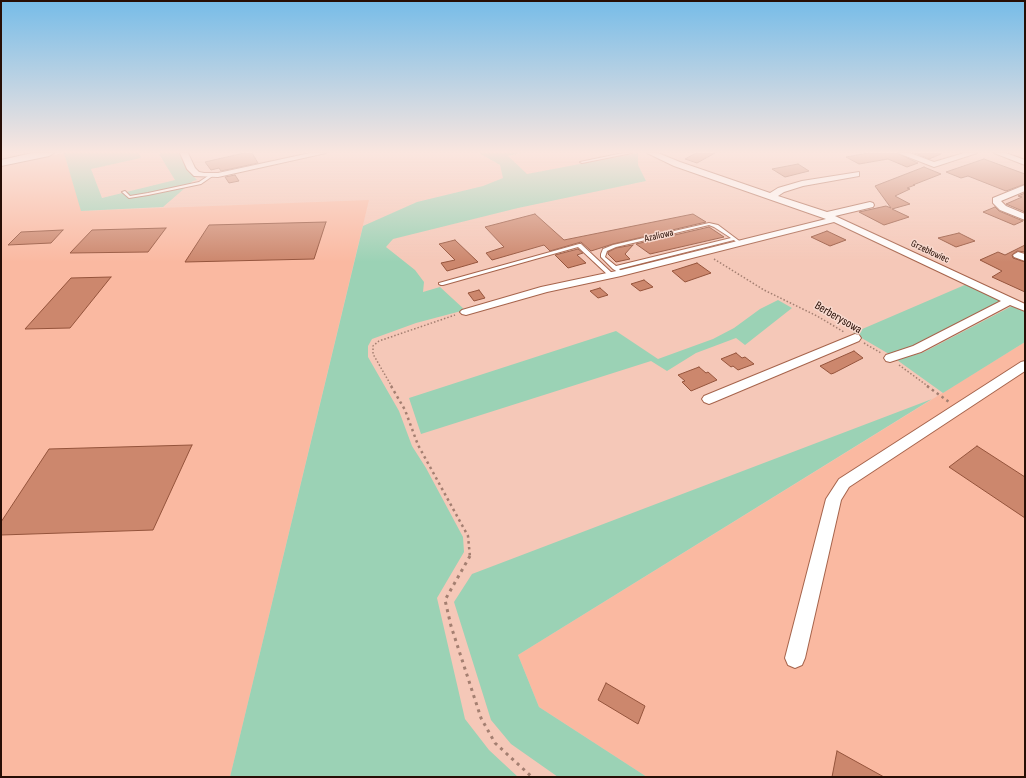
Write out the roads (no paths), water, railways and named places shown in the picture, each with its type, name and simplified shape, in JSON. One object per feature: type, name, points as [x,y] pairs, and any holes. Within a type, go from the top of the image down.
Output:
[{"type":"street","name":"Grzebłowiec","points":[[752,189],[831,217],[1025,308]]},
{"type":"street","points":[[771,196],[783,189]]},
{"type":"street","points":[[1022,189],[996,200],[997,203],[1003,208],[1025,217]]},
{"type":"street","points":[[831,217],[870,205]]},
{"type":"street","name":"Azaliowa","points":[[466,312],[544,289],[702,252],[737,241],[831,217]]},
{"type":"street","points":[[890,358],[922,346],[1010,301]]},
{"type":"street","points":[[709,399],[855,338]]},
{"type":"street","points":[[795,658],[834,499],[844,483],[1025,365]]},
{"type":"lane","points":[[124,192],[129,197],[170,189]]},
{"type":"lane","name":"Azaliowa","points":[[709,224],[716,226],[737,241],[616,272],[603,257],[605,250],[615,246],[709,224]]},
{"type":"lane","points":[[441,284],[579,245],[616,272]]}]
